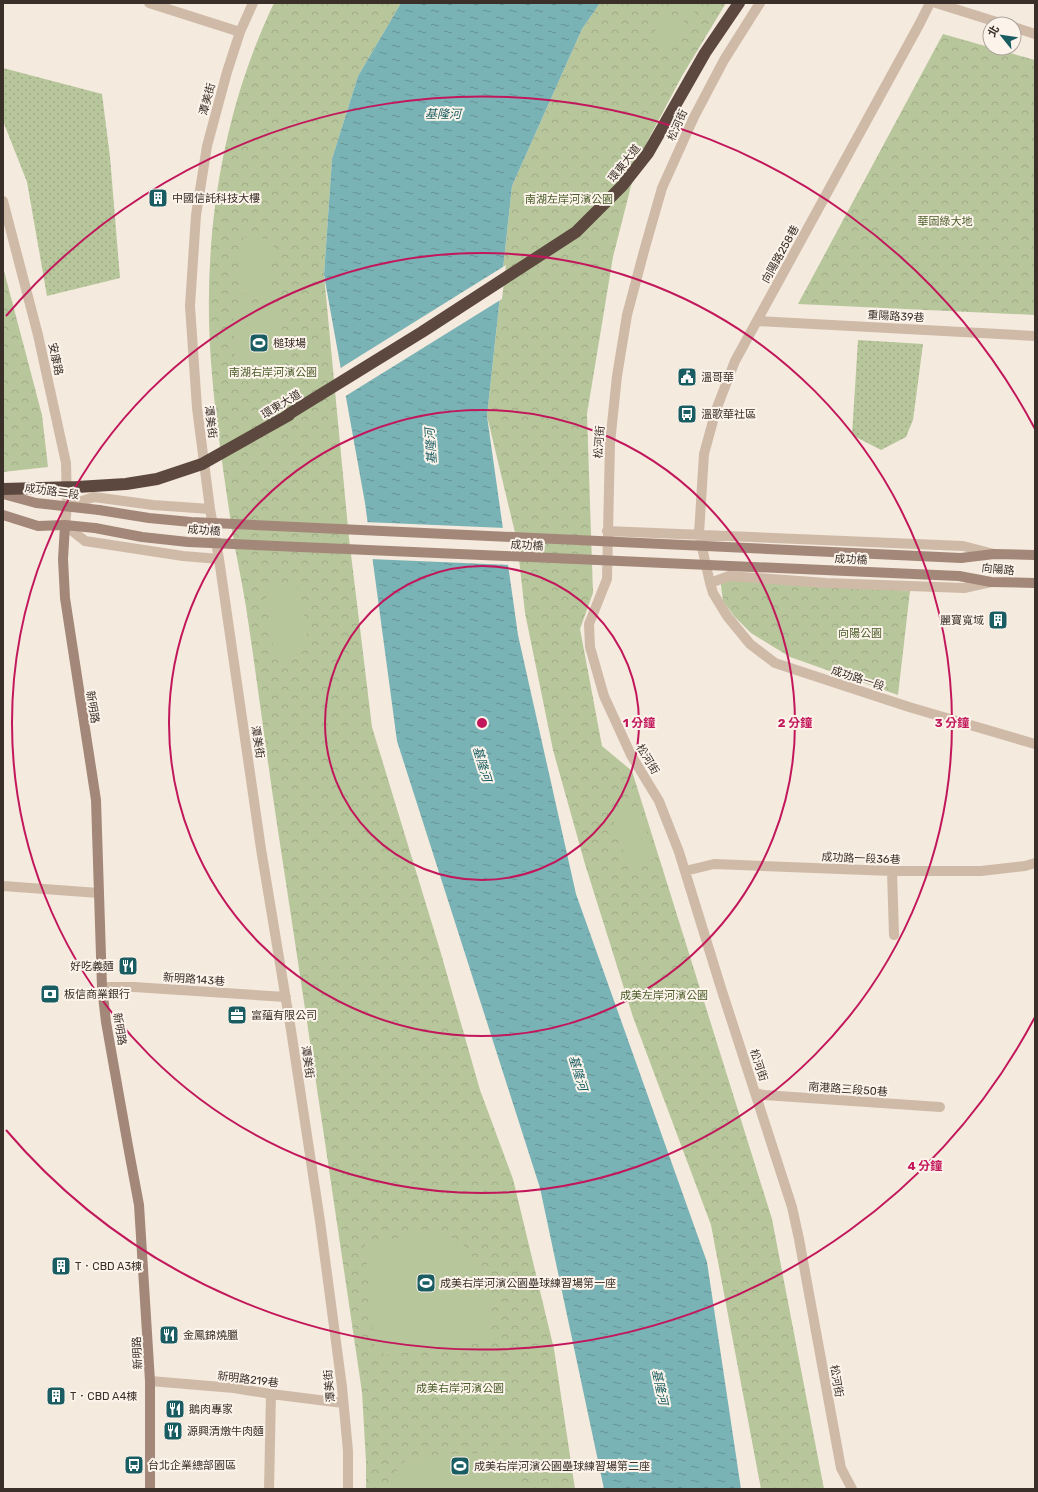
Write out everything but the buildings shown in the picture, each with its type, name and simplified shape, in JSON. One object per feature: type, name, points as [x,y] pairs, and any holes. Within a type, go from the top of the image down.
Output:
[{"type":"highway","name":"環東大道","points":[[3,489],[127,483],[160,478],[198,466],[289,414],[422,332],[576,232],[622,186],[648,153],[705,53],[738,3]]},
{"type":"main road","name":"成功路二段","points":[[3,494],[36,503],[98,510]]},
{"type":"main road","name":"成功橋","points":[[98,510],[149,518],[191,522],[960,558]]},
{"type":"main road","points":[[3,515],[38,526],[65,525]]},
{"type":"main road","name":"成功橋","points":[[65,525],[95,528],[142,537],[188,542],[959,576]]},
{"type":"main road","name":"新明路","points":[[65,525],[63,559],[65,598],[96,800],[102,987],[106,1022],[125,1131],[140,1205],[150,1381],[150,1489]]},
{"type":"main road","name":"向陽路","points":[[960,558],[994,554],[1035,555]]},
{"type":"main road","name":"向陽路","points":[[959,576],[991,582],[1035,583]]},
{"type":"street","points":[[149,3],[240,32]]},
{"type":"street","name":"潭美街","points":[[252,3],[240,32],[227,72],[207,146],[196,215],[190,306],[197,408],[210,510],[220,559],[261,849],[286,997],[320,1221],[348,1450],[348,1489]]},
{"type":"street","name":"松河街","points":[[760,3],[724,60],[694,117],[662,188],[627,315],[617,376],[610,443],[607,579],[589,624],[590,646],[604,696],[631,755],[659,801],[679,852],[796,1220],[841,1468],[853,1489]]},
{"type":"street","name":"向陽路258巷","points":[[700,534],[704,454],[716,410],[735,361],[930,3]]},
{"type":"street","points":[[936,3],[982,17]]},
{"type":"street","points":[[1022,30],[1035,34]]},
{"type":"street","name":"安康路","points":[[3,201],[38,335],[66,463],[67,506],[65,525]]},
{"type":"street","name":"重陽路39巷","points":[[756,321],[1035,336]]},
{"type":"street","points":[[67,506],[94,497],[153,505],[210,510]]},
{"type":"street","points":[[65,525],[85,541],[183,556],[220,559]]},
{"type":"street","points":[[607,531],[963,546],[994,554]]},
{"type":"street","name":"成功路一段","points":[[700,534],[710,583],[714,594],[727,616],[750,644],[775,663],[909,707],[1035,744]]},
{"type":"street","points":[[710,583],[729,576],[826,583],[957,588],[964,588],[991,582]]},
{"type":"street","name":"成功路一段36巷","points":[[685,871],[714,864],[892,871],[981,871],[1025,866],[1035,863]]},
{"type":"street","points":[[892,871],[894,935]]},
{"type":"street","points":[[3,886],[99,894]]},
{"type":"street","name":"新明路143巷","points":[[102,987],[134,986],[286,997]]},
{"type":"street","name":"南港路三段50巷","points":[[755,1093],[764,1095],[940,1108]]},
{"type":"street","name":"新明路219巷","points":[[150,1381],[234,1388],[343,1403]]},
{"type":"street","points":[[269,1489],[271,1394]]},
{"type":"green space","name":"成美右岸河濱公園","points":[[274,3],[401,3],[358,76],[332,159],[324,275],[349,538],[372,727],[440,950],[480,1090],[513,1179],[554,1349],[575,1489],[366,1489],[362,1392],[246,607],[232,530],[217,425],[211,362],[209,316],[210,270],[213,224],[219,178],[228,133],[241,89],[256,45]]},
{"type":"green space","points":[[600,3],[726,3],[682,76],[648,140],[631,186],[613,257],[587,414],[593,593],[580,629],[602,746],[632,771],[772,1219],[824,1489],[761,1489],[711,1225],[633,1017],[585,864],[553,750],[525,613],[517,541],[487,416],[512,186],[582,29]]},
{"type":"green space","points":[[672,3],[700,3],[691,18],[670,6]]},
{"type":"green space","points":[[666,11],[688,24],[673,49],[651,37]]},
{"type":"green space","name":"華固綠大地","points":[[943,34],[982,45],[982,56],[1021,56],[1035,60],[1035,315],[798,304]]},
{"type":"green space","points":[[3,68],[102,94],[110,157],[120,278],[47,296],[27,182],[3,121]]},
{"type":"green space","points":[[243,237],[274,239],[269,295],[238,293]]},
{"type":"green space","points":[[3,267],[42,415],[48,467],[3,472]]},
{"type":"green space","name":"槌球場","points":[[280,302],[286,378],[236,382],[233,308]]},
{"type":"green space","points":[[858,340],[923,344],[913,420],[906,437],[881,450],[852,435]]},
{"type":"green space","name":"向陽公園","points":[[720,578],[910,591],[898,695],[790,657],[751,633],[734,616],[723,601]]},
{"type":"green space","points":[[285,582],[298,589],[301,594],[308,642],[301,653],[292,658],[282,656],[273,647],[266,599],[273,587]]},
{"type":"green space","points":[[639,806],[655,859],[628,867],[612,815]]},
{"type":"green space","name":"成美右岸河濱公園壘球練習場第一座","points":[[434,1231],[460,1241],[478,1264],[488,1297],[491,1342],[385,1355],[374,1344],[365,1244]]},
{"type":"green space","name":"成美右岸河濱公園壘球練習場第二座","points":[[519,1451],[523,1489],[395,1489],[394,1474],[407,1458]]},
{"type":"water","name":"基隆河","points":[[401,3],[600,3],[582,29],[512,186],[487,416],[518,635],[576,894],[707,1262],[741,1489],[604,1489],[540,1188],[397,741],[365,503],[324,275],[332,159],[358,76]]},
{"type":"pier","points":[[506,265],[502,299],[344,397],[339,369]]},
{"type":"pier","points":[[365,522],[505,528],[510,565],[370,559]]},
{"type":"place","name":"中國信託科技大樓","points":[[158,198]]},
{"type":"place","name":"槌球場","points":[[259,343]]},
{"type":"place","name":"溫哥華","points":[[687,377]]},
{"type":"place","name":"溫歌華社區","points":[[687,414]]},
{"type":"place","name":"麗寶寬域","points":[[998,620]]},
{"type":"place","name":"好吃義麵","points":[[128,966]]},
{"type":"place","name":"板信商業銀行","points":[[50,994]]},
{"type":"place","name":"富蘊有限公司","points":[[237,1015]]},
{"type":"place","name":"T．CBD A3棟","points":[[61,1266]]},
{"type":"place","name":"成美右岸河濱公園壘球練習場第一座","points":[[426,1283]]},
{"type":"place","name":"金鳳錦燒臘","points":[[169,1335]]},
{"type":"place","name":"T．CBD A4棟","points":[[56,1396]]},
{"type":"place","name":"鵝肉專家","points":[[175,1409]]},
{"type":"place","name":"源興清燉牛肉麵","points":[[173,1431]]},
{"type":"place","name":"台北企業總部園區","points":[[134,1465]]},
{"type":"place","name":"成美右岸河濱公園壘球練習場第二座","points":[[460,1466]]},
{"type":"park label","name":"南湖左岸河濱公園","points":[[569,199]]},
{"type":"park label","name":"南湖右岸河濱公園","points":[[273,372]]},
{"type":"park label","name":"成美左岸河濱公園","points":[[664,995]]}]
